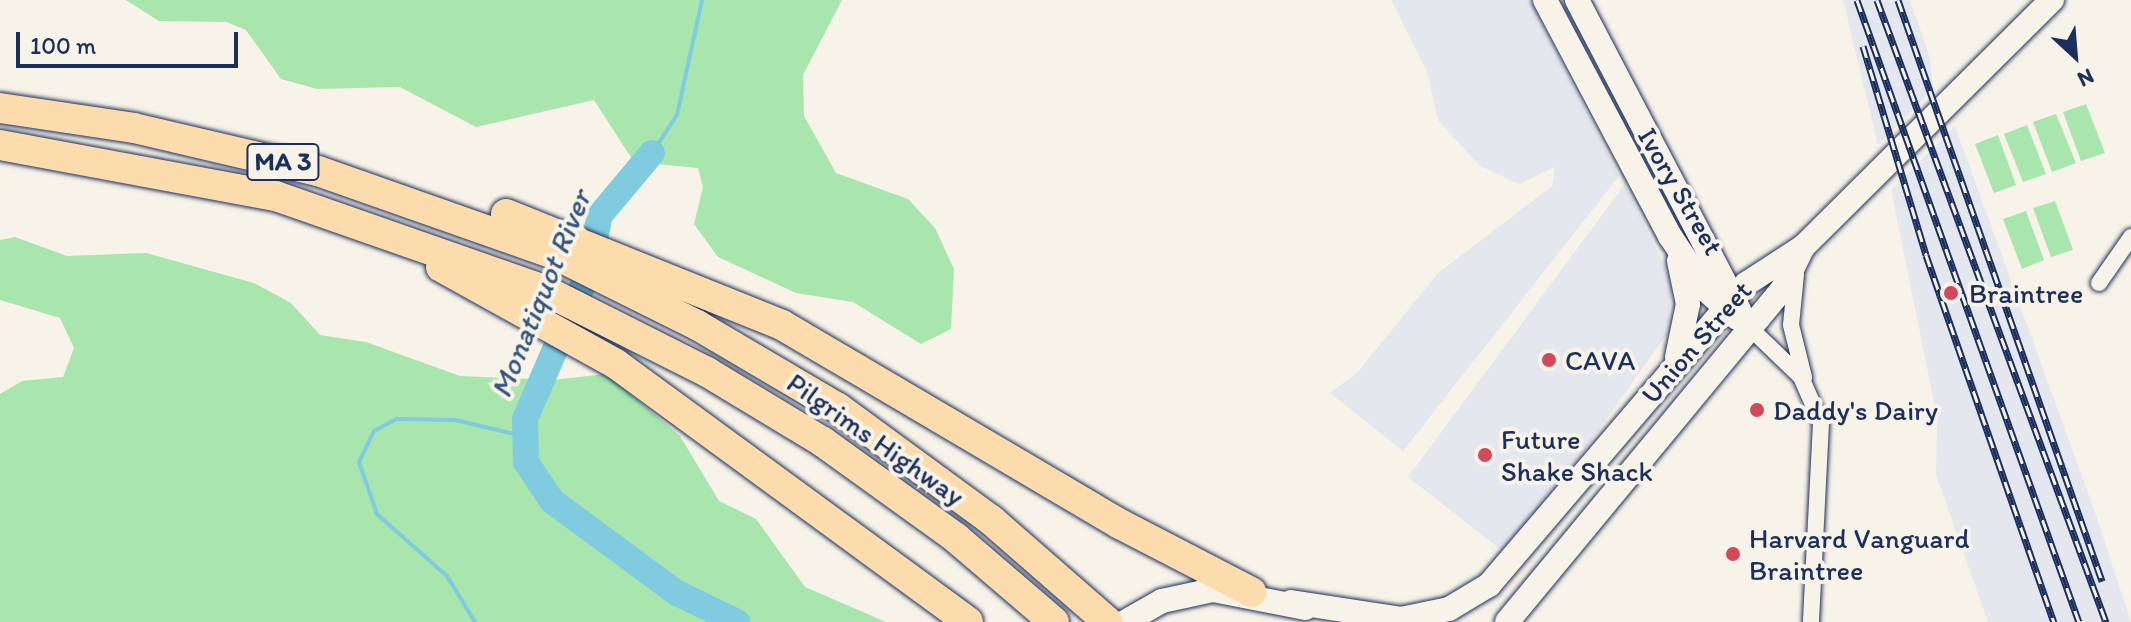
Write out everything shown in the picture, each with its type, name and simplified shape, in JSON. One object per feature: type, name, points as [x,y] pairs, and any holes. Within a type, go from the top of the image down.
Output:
[{"type":"highway","name":"MA 3","points":[[0,108],[240,151],[560,245],[629,274]]},
{"type":"highway","name":"MA 3","points":[[0,145],[250,190],[378,237],[537,302]]},
{"type":"highway","name":"Pilgrims Highway","points":[[629,274],[849,416],[1075,592],[1108,622]]},
{"type":"highway","points":[[629,274],[807,338],[1105,515],[1251,592]]},
{"type":"highway","name":"Pilgrims Highway","points":[[537,302],[610,320],[868,472],[1052,620]]},
{"type":"highway","points":[[537,302],[597,352],[968,622]]},
{"type":"main road","name":"Ivory Street","points":[[1545,0],[1670,236],[1748,326]]},
{"type":"main road","name":"Ivory Street","points":[[1577,0],[1728,304]]},
{"type":"main road","name":"Union Street","points":[[1507,622],[1748,326],[1800,254],[2052,0]]},
{"type":"main road","points":[[1576,61],[1573,41],[1582,34],[1665,173]]},
{"type":"main road","points":[[1670,236],[1688,304],[1670,371]]},
{"type":"main road","name":"Union Street","points":[[1291,602],[1401,619],[1470,598],[1513,563],[1728,304],[1767,265],[1800,254]]},
{"type":"main road","points":[[1125,622],[1178,595],[1251,592],[1291,602],[1337,622]]},
{"type":"street","points":[[2099,283],[2131,237]]},
{"type":"street","points":[[1800,254],[1791,325],[1823,441],[1811,622]]},
{"type":"street","points":[[1748,326],[1807,386]]},
{"type":"shaded area","points":[[1391,0],[1530,0],[1619,176],[1403,451],[1330,393],[1358,372],[1437,274],[1552,186],[1555,167],[1519,184],[1480,166],[1438,120],[1427,71]]},
{"type":"shaded area","points":[[1843,0],[1910,0],[1930,58],[1933,89],[1878,145]]},
{"type":"shaded area","points":[[1955,126],[2097,518],[2131,622],[1988,622],[1936,475],[1937,417],[1891,190]]},
{"type":"shaded area","points":[[1625,184],[1672,282],[1667,334],[1509,556],[1408,477]]},
{"type":"green space","points":[[126,0],[842,0],[803,75],[804,116],[836,173],[908,199],[935,228],[954,269],[951,329],[921,344],[853,302],[796,293],[718,257],[694,224],[703,187],[698,168],[634,162],[594,100],[476,127],[400,87],[317,89],[281,79],[246,30],[226,22],[159,21]]},
{"type":"green space","points":[[2086,104],[2105,153],[2081,161],[2063,112]]},
{"type":"green space","points":[[2056,114],[2076,163],[2052,172],[2033,122]]},
{"type":"green space","points":[[2027,125],[2046,174],[2023,182],[2004,134]]},
{"type":"green space","points":[[1998,135],[2016,185],[1994,193],[1975,144]]},
{"type":"green space","points":[[2055,201],[2073,250],[2051,257],[2033,208]]},
{"type":"green space","points":[[2026,211],[2044,260],[2022,269],[2003,219]]},
{"type":"green space","points":[[15,237],[67,256],[146,253],[254,283],[291,303],[320,335],[366,342],[460,376],[552,380],[607,374],[680,436],[719,501],[756,519],[805,587],[886,622],[0,622],[0,394],[22,381],[63,377],[74,348],[60,318],[0,300],[0,240]]},
{"type":"waterway","name":"Monatiquot River","points":[[652,153],[677,115],[702,0]]},
{"type":"waterway","name":"Monatiquot River","points":[[652,153],[600,215],[586,278],[525,419],[526,462],[552,501],[677,593],[737,622]]},
{"type":"waterway","points":[[475,622],[447,576],[377,514],[359,462],[374,431],[397,419],[455,420],[523,436]]},
{"type":"railway","points":[[1857,0],[2079,622]]},
{"type":"railway","points":[[1877,0],[2106,622]]},
{"type":"railway","points":[[1898,0],[2102,581]]},
{"type":"railway","points":[[1863,46],[1926,255],[2054,622]]},
{"type":"place","name":"Braintree","points":[[1951,293]]},
{"type":"place","name":"CAVA","points":[[1549,360]]},
{"type":"place","name":"Daddy's Dairy","points":[[1757,410]]},
{"type":"place","name":"Future Shake Shack","points":[[1485,455]]},
{"type":"place","name":"Harvard Vanguard Braintree","points":[[1733,554]]}]
